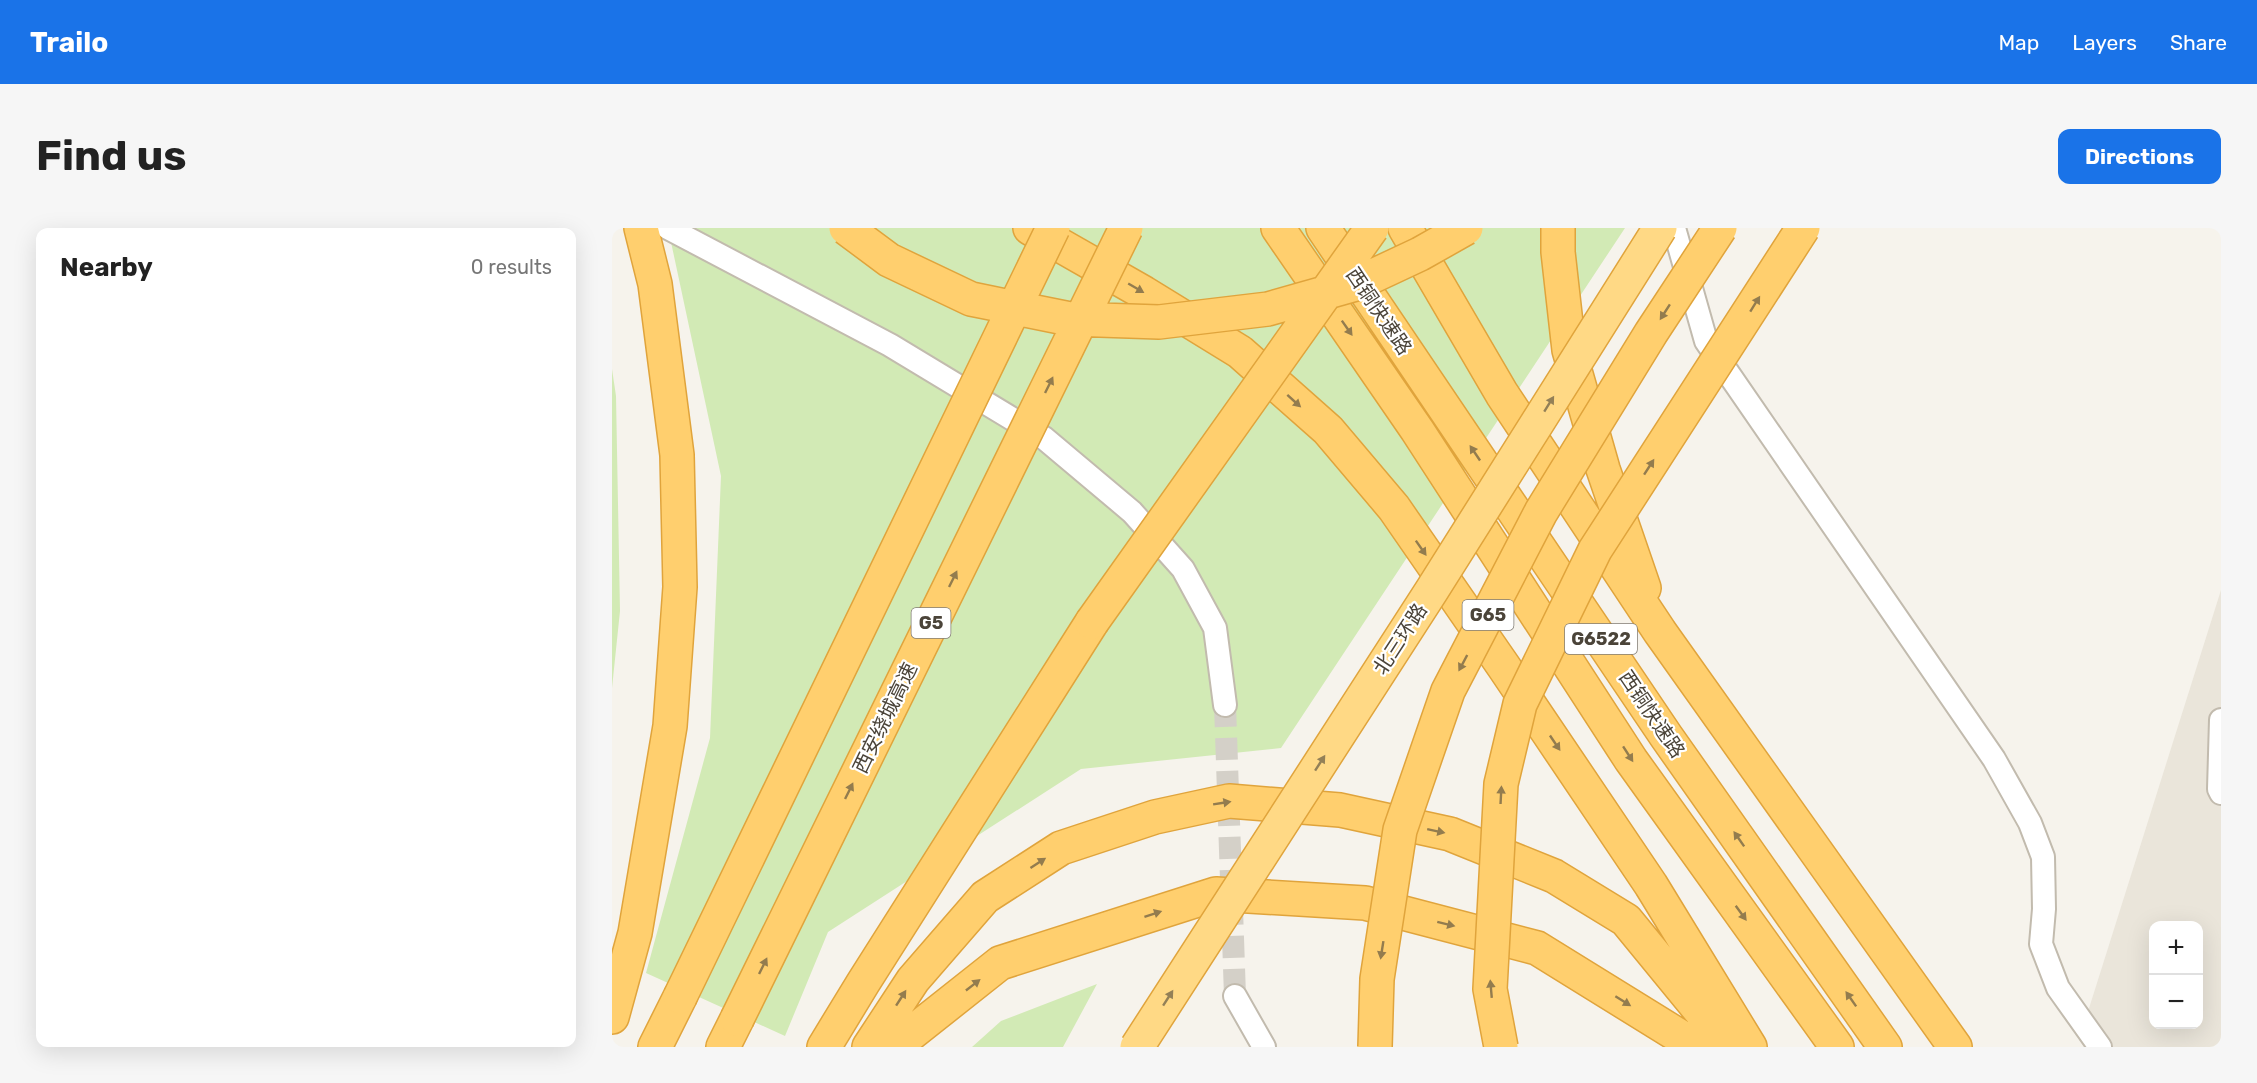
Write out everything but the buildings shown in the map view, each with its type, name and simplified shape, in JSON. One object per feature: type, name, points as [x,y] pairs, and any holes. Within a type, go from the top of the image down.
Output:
[{"type":"highway","points":[[846,228],[889,260],[971,299],[1070,319],[1159,322],[1268,309],[1356,284],[1420,254],[1466,228]]},
{"type":"highway","points":[[1030,228],[1144,293],[1240,352],[1328,430],[1394,508],[1511,677],[1651,885],[1750,1047]]},
{"type":"highway","points":[[655,1047],[1053,228]]},
{"type":"highway","name":"西安绕城高速","points":[[723,1047],[1126,228]]},
{"type":"highway","name":"西铜快速路","points":[[1278,228],[1417,430],[1631,760],[1836,1047]]},
{"type":"highway","name":"西铜快速路","points":[[1323,228],[1660,726],[1885,1047]]},
{"type":"highway","points":[[824,1047],[1092,622],[1372,228]]},
{"type":"highway","points":[[1406,228],[1502,394],[1660,632],[1955,1047]]},
{"type":"highway","points":[[1558,228],[1558,252],[1569,350],[1604,469],[1660,632]]},
{"type":"highway","name":"北三环路","points":[[1137,1047],[1660,228]]},
{"type":"highway","name":"G65","points":[[1375,1047],[1377,979],[1400,830],[1448,691],[1541,512],[1651,333],[1720,228]]},
{"type":"highway","points":[[1501,1047],[1490,989],[1501,784],[1520,704],[1595,550],[1803,228]]},
{"type":"highway","points":[[612,1017],[635,933],[670,726],[680,587],[677,455],[650,230]]},
{"type":"highway","points":[[869,1047],[913,980],[985,897],[1061,848],[1155,817],[1229,801],[1340,810],[1450,834],[1554,876],[1626,920],[1730,1047]]},
{"type":"highway","points":[[894,1047],[1000,963],[1216,894],[1365,903],[1537,948],[1697,1047]]},
{"type":"street","points":[[1674,228],[1706,340],[1994,759],[2030,823],[2043,857],[2044,909],[2041,944],[2058,988],[2100,1047]]},
{"type":"street","points":[[650,230],[890,345],[1044,438],[1132,512],[1184,569],[1215,628],[1225,705]]},
{"type":"street","points":[[2221,720],[2219,789],[2221,793]]},
{"type":"street","points":[[1235,996],[1264,1047]]},
{"type":"shaded area","points":[[2221,590],[2221,1047],[2084,1047],[2079,1040]]},
{"type":"green space","points":[[668,228],[1625,228],[1281,748],[1081,769],[828,932],[785,1036],[646,973],[710,738],[721,476]]},
{"type":"green space","points":[[612,369],[616,396],[620,611],[612,688]]},
{"type":"green space","points":[[1097,984],[1063,1047],[972,1047],[1001,1021]]},
{"type":"tunnel","points":[[1225,705],[1235,996]]}]
